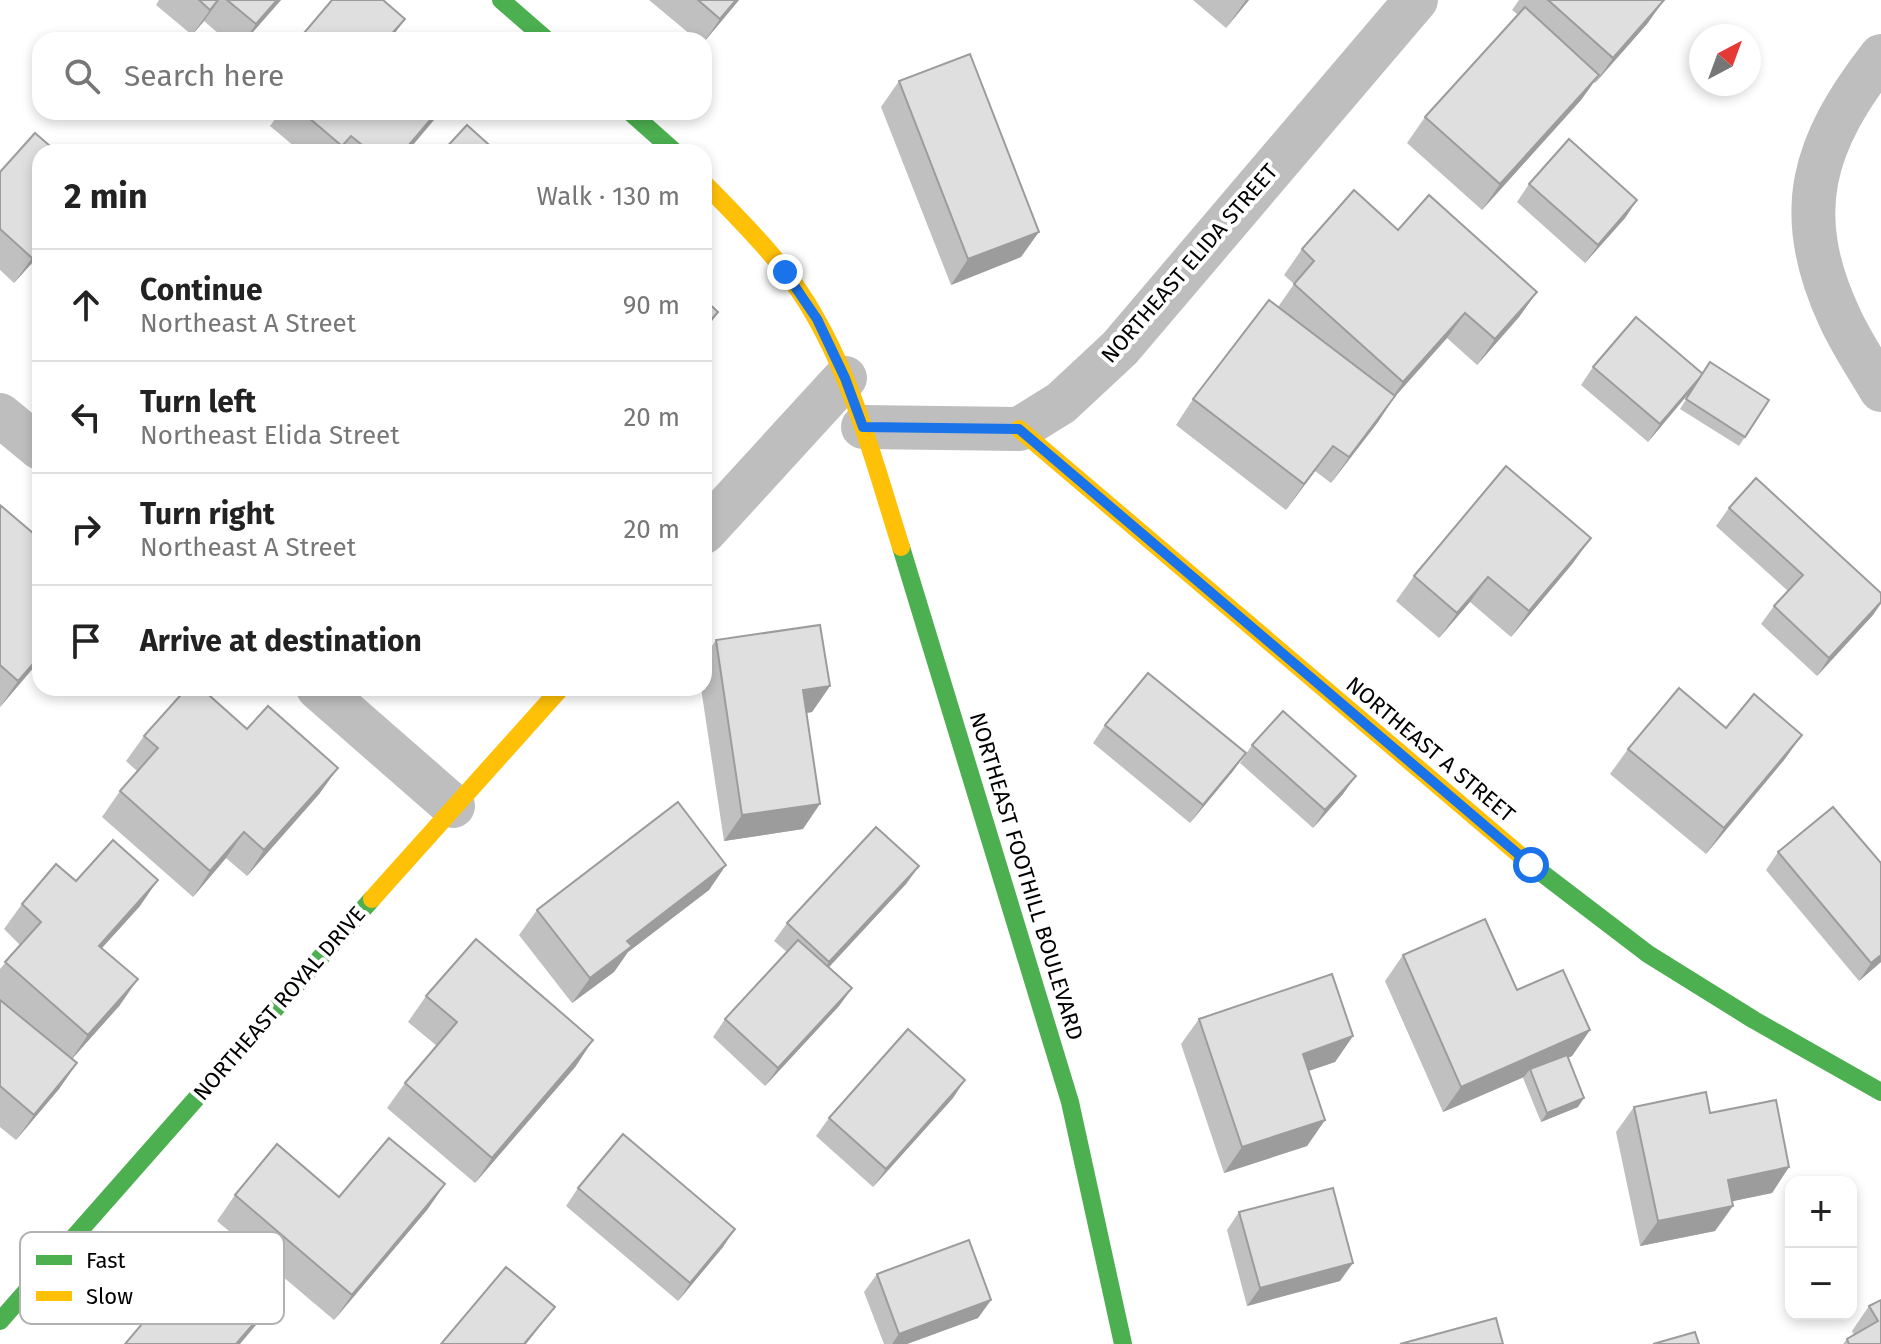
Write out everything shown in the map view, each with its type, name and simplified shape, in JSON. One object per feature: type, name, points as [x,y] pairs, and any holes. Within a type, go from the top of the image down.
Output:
[{"type":"street","points":[[501,0],[538,32]]},
{"type":"street","name":"NORTHEAST ELIDA STREET","points":[[1019,429],[1061,403],[1120,348],[1416,0]]},
{"type":"street","points":[[1881,56],[1832,131],[1816,172],[1813,216],[1818,261],[1839,317],[1881,390]]},
{"type":"street","points":[[639,120],[666,144]]},
{"type":"street","points":[[712,192],[785,272],[817,319],[845,378],[863,427],[1019,429]]},
{"type":"street","points":[[712,523],[845,378]]},
{"type":"street","points":[[0,415],[32,441]]},
{"type":"street","name":"NORTHEAST FOOTHILL BOULEVARD","points":[[863,427],[1070,1102],[1123,1344]]},
{"type":"street","name":"NORTHEAST A STREET","points":[[1019,429],[1531,865],[1648,954],[1754,1020],[1881,1092]]},
{"type":"street","points":[[327,696],[453,806]]},
{"type":"street","name":"NORTHEAST ROYAL DRIVE","points":[[78,1232],[554,696]]},
{"type":"street","name":"NORTHEAST ROYAL DRIVE","points":[[0,1321],[20,1298]]},
{"type":"building","points":[[199,0],[218,0],[210,10]]},
{"type":"building","points":[[227,0],[277,0],[256,24]]},
{"type":"building","points":[[332,0],[383,0],[405,19],[393,32],[305,32]]},
{"type":"building","points":[[698,0],[736,0],[720,19]]},
{"type":"building","points":[[1548,0],[1664,0],[1613,58]]},
{"type":"building","points":[[1525,7],[1599,75],[1500,184],[1425,117]]},
{"type":"building","points":[[970,54],[1039,232],[968,259],[899,81]]},
{"type":"building","points":[[311,120],[430,120],[410,144],[361,144],[351,136],[340,144]]},
{"type":"building","points":[[467,125],[488,144],[449,144]]},
{"type":"building","points":[[35,133],[48,144],[32,144],[32,258],[0,229],[0,172]]},
{"type":"building","points":[[1569,139],[1637,200],[1598,245],[1529,184]]},
{"type":"building","points":[[1354,190],[1398,230],[1429,195],[1537,292],[1495,339],[1465,313],[1403,382],[1294,284],[1314,261],[1302,249]]},
{"type":"building","points":[[1269,300],[1395,396],[1349,457],[1333,446],[1304,484],[1193,399]]},
{"type":"building","points":[[1636,317],[1703,374],[1660,424],[1593,367]]},
{"type":"building","points":[[1710,362],[1769,400],[1745,437],[1686,399]]},
{"type":"building","points":[[1506,466],[1591,538],[1529,611],[1488,577],[1457,613],[1414,576]]},
{"type":"building","points":[[1756,478],[1881,593],[1881,602],[1829,658],[1774,606],[1803,575],[1729,508]]},
{"type":"building","points":[[0,505],[32,532],[32,665],[18,681],[0,665]]},
{"type":"building","points":[[820,625],[830,686],[803,690],[820,804],[742,815],[716,640]]},
{"type":"building","points":[[1148,673],[1246,753],[1203,805],[1105,725]]},
{"type":"building","points":[[1679,688],[1726,728],[1754,694],[1802,735],[1724,828],[1628,749]]},
{"type":"building","points":[[180,696],[210,696],[247,729],[268,706],[338,768],[264,850],[244,832],[210,871],[120,791],[158,748],[144,736]]},
{"type":"building","points":[[1283,711],[1356,776],[1325,810],[1252,745]]},
{"type":"building","points":[[678,802],[726,865],[627,941],[632,946],[590,978],[537,910]]},
{"type":"building","points":[[1833,807],[1881,863],[1881,955],[1871,963],[1778,852]]},
{"type":"building","points":[[876,827],[919,866],[829,962],[787,923]]},
{"type":"building","points":[[113,840],[158,880],[99,946],[138,979],[88,1035],[5,962],[41,922],[22,904],[56,864],[76,881]]},
{"type":"building","points":[[1485,919],[1517,990],[1563,970],[1590,1030],[1461,1087],[1403,955]]},
{"type":"building","points":[[476,939],[593,1040],[492,1158],[405,1083],[457,1022],[426,996]]},
{"type":"building","points":[[798,940],[852,988],[778,1068],[725,1019]]},
{"type":"building","points":[[1332,974],[1353,1036],[1303,1054],[1325,1120],[1242,1147],[1199,1019]]},
{"type":"building","points":[[0,1000],[77,1063],[34,1115],[0,1086]]},
{"type":"building","points":[[908,1029],[965,1080],[886,1169],[829,1118]]},
{"type":"building","points":[[1567,1055],[1584,1098],[1547,1113],[1530,1069]]},
{"type":"building","points":[[1706,1092],[1710,1113],[1776,1100],[1789,1167],[1728,1180],[1733,1206],[1658,1221],[1634,1107]]},
{"type":"building","points":[[623,1134],[735,1229],[690,1283],[578,1188]]},
{"type":"building","points":[[389,1138],[445,1184],[352,1295],[284,1237],[284,1232],[278,1232],[235,1195],[277,1144],[339,1197]]},
{"type":"building","points":[[1333,1188],[1353,1263],[1260,1288],[1239,1212]]},
{"type":"building","points":[[969,1240],[991,1300],[899,1334],[877,1274]]},
{"type":"building","points":[[506,1267],[555,1307],[524,1344],[441,1344]]},
{"type":"building","points":[[1881,1300],[1881,1344],[1849,1344],[1847,1339],[1878,1321],[1869,1306]]},
{"type":"building","points":[[1496,1318],[1503,1344],[1400,1344]]},
{"type":"building","points":[[142,1324],[253,1324],[236,1344],[125,1344]]},
{"type":"building","points":[[1695,1332],[1699,1344],[1653,1344]]},
{"type":"traffic: fast","points":[[501,0],[538,32]]},
{"type":"traffic: fast","points":[[639,120],[666,144]]},
{"type":"traffic: fast","points":[[901,547],[1070,1102],[1123,1344]]},
{"type":"traffic: fast","points":[[1534,867],[1648,954],[1754,1020],[1881,1092]]},
{"type":"traffic: fast","points":[[78,1232],[372,899]]},
{"type":"traffic: fast","points":[[0,1321],[20,1298]]},
{"type":"traffic: slow","points":[[712,191],[784,271],[823,331],[862,422],[901,547]]},
{"type":"traffic: slow","points":[[1019,429],[1534,867]]},
{"type":"traffic: slow","points":[[372,899],[554,696]]},
{"type":"route","points":[[785,272],[817,319],[845,378],[863,427],[1019,429],[1531,865]]}]
